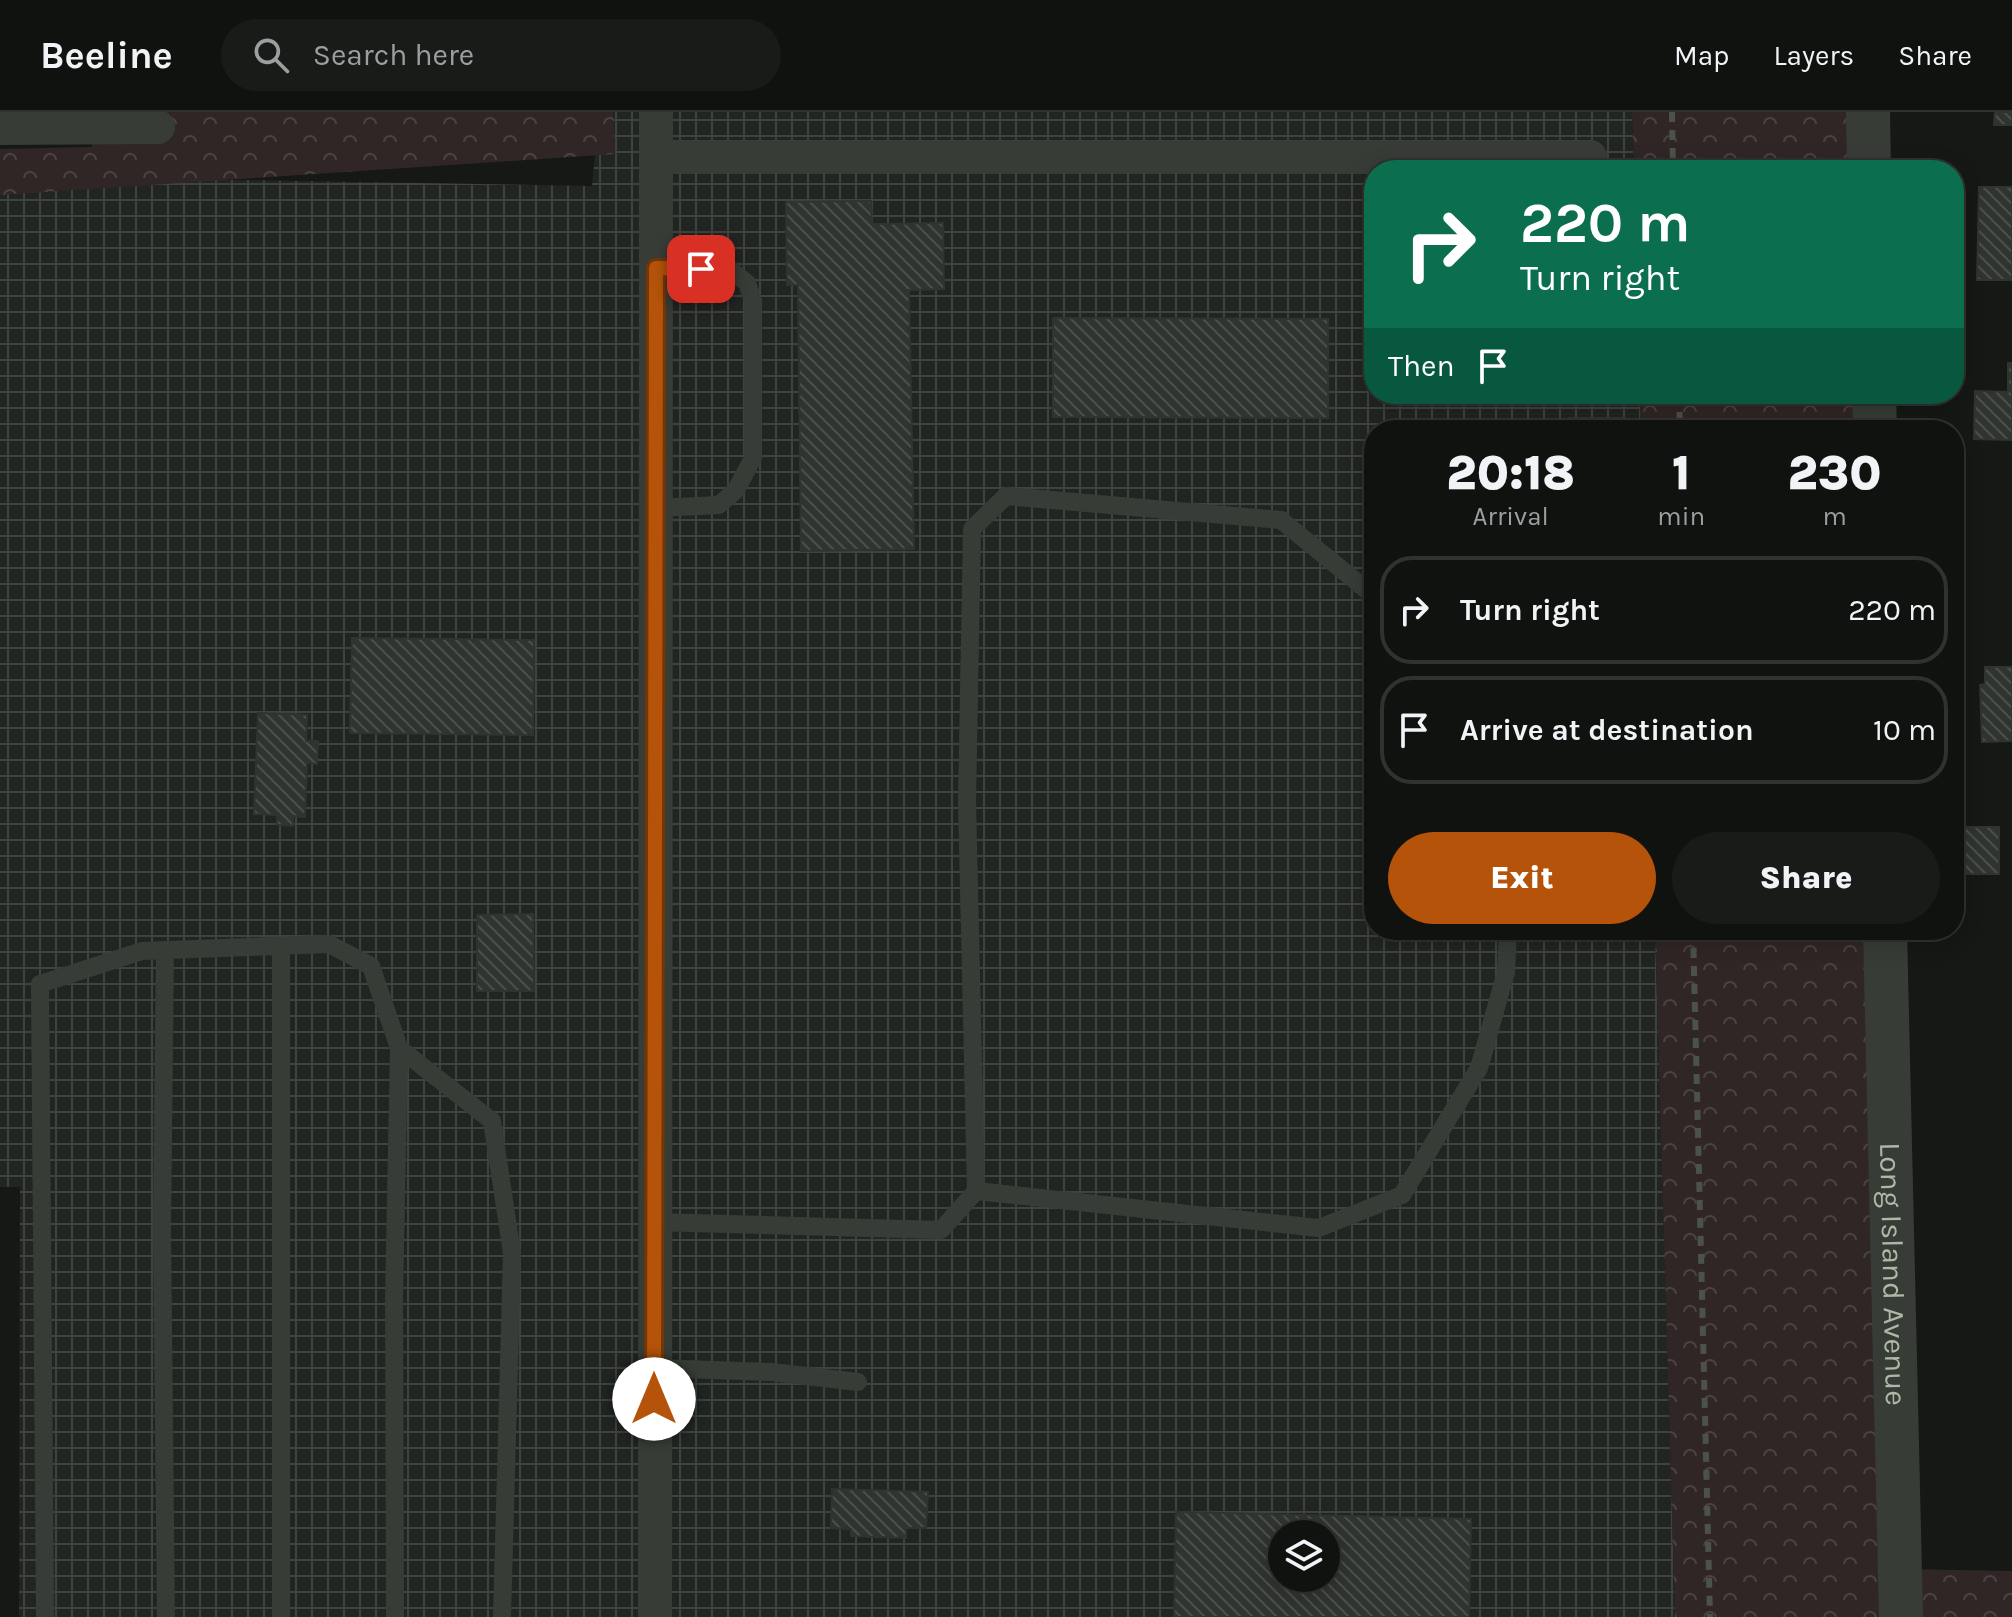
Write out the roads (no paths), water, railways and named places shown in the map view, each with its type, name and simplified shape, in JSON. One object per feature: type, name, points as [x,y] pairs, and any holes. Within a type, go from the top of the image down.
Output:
[{"type":"street","points":[[655,1617],[656,112]]},
{"type":"street","points":[[1868,112],[1869,160]]},
{"type":"street","points":[[0,128],[158,127]]},
{"type":"street","points":[[656,157],[1590,157]]},
{"type":"street","name":"Long Island Avenue","points":[[1885,940],[1901,1617]]},
{"type":"lane","points":[[656,268],[732,271],[747,283],[753,301],[754,430],[753,458],[736,490],[719,505],[656,508]]},
{"type":"lane","points":[[655,1222],[941,1230],[976,1191],[967,802],[972,529],[1006,496],[1281,520],[1364,588]]},
{"type":"lane","points":[[976,1191],[1319,1228],[1402,1195],[1479,1068],[1506,972],[1508,940]]},
{"type":"lane","points":[[45,1617],[40,984],[142,951],[329,944],[371,966],[399,1048],[394,1298],[395,1617]]},
{"type":"lane","points":[[281,946],[281,1617]]},
{"type":"lane","points":[[165,950],[162,1229],[166,1617]]},
{"type":"lane","points":[[399,1048],[492,1121],[512,1253],[502,1617]]},
{"type":"lane","points":[[654,1368],[772,1372],[858,1382]]},
{"type":"railway","points":[[1672,112],[1673,160]]},
{"type":"railway","points":[[1679,404],[1680,420]]},
{"type":"railway","points":[[1693,940],[1710,1617]]}]
